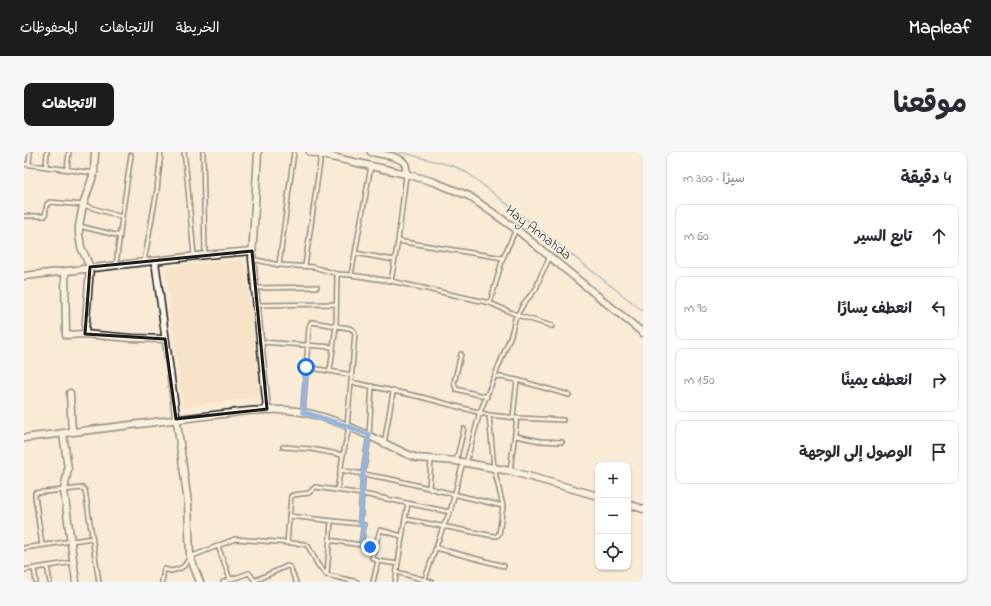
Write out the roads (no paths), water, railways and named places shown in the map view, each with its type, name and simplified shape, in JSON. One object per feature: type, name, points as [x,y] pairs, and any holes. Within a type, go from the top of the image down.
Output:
[{"type":"street","points":[[85,334],[90,268],[81,246],[79,226],[83,205],[94,173],[95,152]]},
{"type":"street","points":[[258,152],[252,259],[267,410]]},
{"type":"street","name":"Hay Annahda","points":[[310,152],[406,174],[434,182],[469,196],[516,229],[643,333]]},
{"type":"street","points":[[371,152],[402,160],[406,165],[406,174]]},
{"type":"street","points":[[24,276],[194,256],[252,251]]},
{"type":"street","points":[[155,261],[188,503],[190,557],[200,582]]},
{"type":"street","points":[[65,271],[66,334],[68,336],[85,334],[165,339]]},
{"type":"street","points":[[70,393],[72,432]]},
{"type":"street","points":[[24,438],[176,419],[288,409],[303,412],[348,426],[409,455],[456,461],[510,471],[595,495]]},
{"type":"street","points":[[63,433],[68,469],[64,490],[76,582]]},
{"type":"street","points":[[631,505],[643,509]]},
{"type":"lane","points":[[29,164],[30,152]]},
{"type":"lane","points":[[46,166],[47,152]]},
{"type":"lane","points":[[67,169],[69,152]]},
{"type":"lane","points":[[144,262],[157,190],[161,152]]},
{"type":"lane","points":[[184,152],[188,178],[194,256]]},
{"type":"lane","points":[[203,152],[205,255]]},
{"type":"lane","points":[[279,264],[294,152]]},
{"type":"lane","points":[[305,266],[321,155]]},
{"type":"lane","points":[[116,265],[131,156]]},
{"type":"lane","points":[[24,164],[94,173]]},
{"type":"lane","points":[[351,275],[371,166]]},
{"type":"lane","points":[[391,281],[398,241],[406,174]]},
{"type":"lane","points":[[24,216],[45,216],[47,204],[50,202],[83,205],[122,217]]},
{"type":"lane","points":[[79,226],[120,236]]},
{"type":"lane","points":[[490,302],[503,258],[516,229]]},
{"type":"lane","points":[[398,241],[503,258]]},
{"type":"lane","points":[[355,253],[394,260]]},
{"type":"lane","points":[[424,581],[443,527],[450,512],[480,412],[511,335],[515,319],[524,303],[536,289],[551,257]]},
{"type":"lane","points":[[252,259],[279,264],[314,267],[338,274],[391,281],[490,302],[517,315],[552,326]]},
{"type":"lane","points":[[330,371],[336,326],[338,274]]},
{"type":"lane","points":[[255,288],[317,287]]},
{"type":"lane","points":[[257,305],[336,304]]},
{"type":"lane","points":[[303,412],[310,324],[312,322],[353,330],[355,333],[348,426],[337,490]]},
{"type":"lane","points":[[261,342],[333,347]]},
{"type":"lane","points":[[461,354],[454,387],[456,389],[487,397]]},
{"type":"lane","points":[[306,367],[352,375]]},
{"type":"lane","points":[[495,376],[517,380],[568,395]]},
{"type":"lane","points":[[513,417],[517,380]]},
{"type":"lane","points":[[352,382],[489,415],[563,420]]},
{"type":"lane","points":[[360,524],[363,474],[369,435],[372,386]]},
{"type":"lane","points":[[384,444],[393,392]]},
{"type":"lane","points":[[406,519],[497,536],[503,506],[494,468],[489,415]]},
{"type":"lane","points":[[510,471],[516,436],[517,418]]},
{"type":"lane","points":[[456,461],[464,429]]},
{"type":"lane","points":[[516,436],[562,442]]},
{"type":"lane","points":[[283,447],[311,449],[343,455]]},
{"type":"lane","points":[[429,488],[431,459]]},
{"type":"lane","points":[[340,470],[429,488],[503,506]]},
{"type":"lane","points":[[287,543],[290,499],[293,495],[309,493],[316,487],[363,494],[450,512]]},
{"type":"lane","points":[[42,545],[35,494],[37,492],[82,488],[86,490],[99,582]]},
{"type":"lane","points":[[395,582],[408,503]]},
{"type":"lane","points":[[289,516],[364,525],[361,545]]},
{"type":"lane","points":[[327,575],[331,521]]},
{"type":"lane","points":[[398,564],[372,558],[380,530],[402,536]]},
{"type":"lane","points":[[24,548],[93,538]]},
{"type":"lane","points":[[162,582],[164,569],[172,571],[179,569],[184,566],[190,557],[235,539],[308,546],[318,565],[327,575],[357,582]]},
{"type":"lane","points":[[329,540],[375,548]]},
{"type":"lane","points":[[218,546],[230,580]]},
{"type":"lane","points":[[436,548],[504,566]]},
{"type":"lane","points":[[372,582],[378,560]]},
{"type":"lane","points":[[24,570],[74,562]]},
{"type":"lane","points":[[47,566],[50,582]]},
{"type":"lane","points":[[223,582],[249,573],[256,581],[287,566],[290,567],[296,582]]},
{"type":"lane","points":[[34,568],[36,582]]},
{"type":"lane","points":[[397,572],[424,581],[432,582]]},
{"type":"waterway","points":[[399,152],[454,166],[469,174],[643,311]]}]
